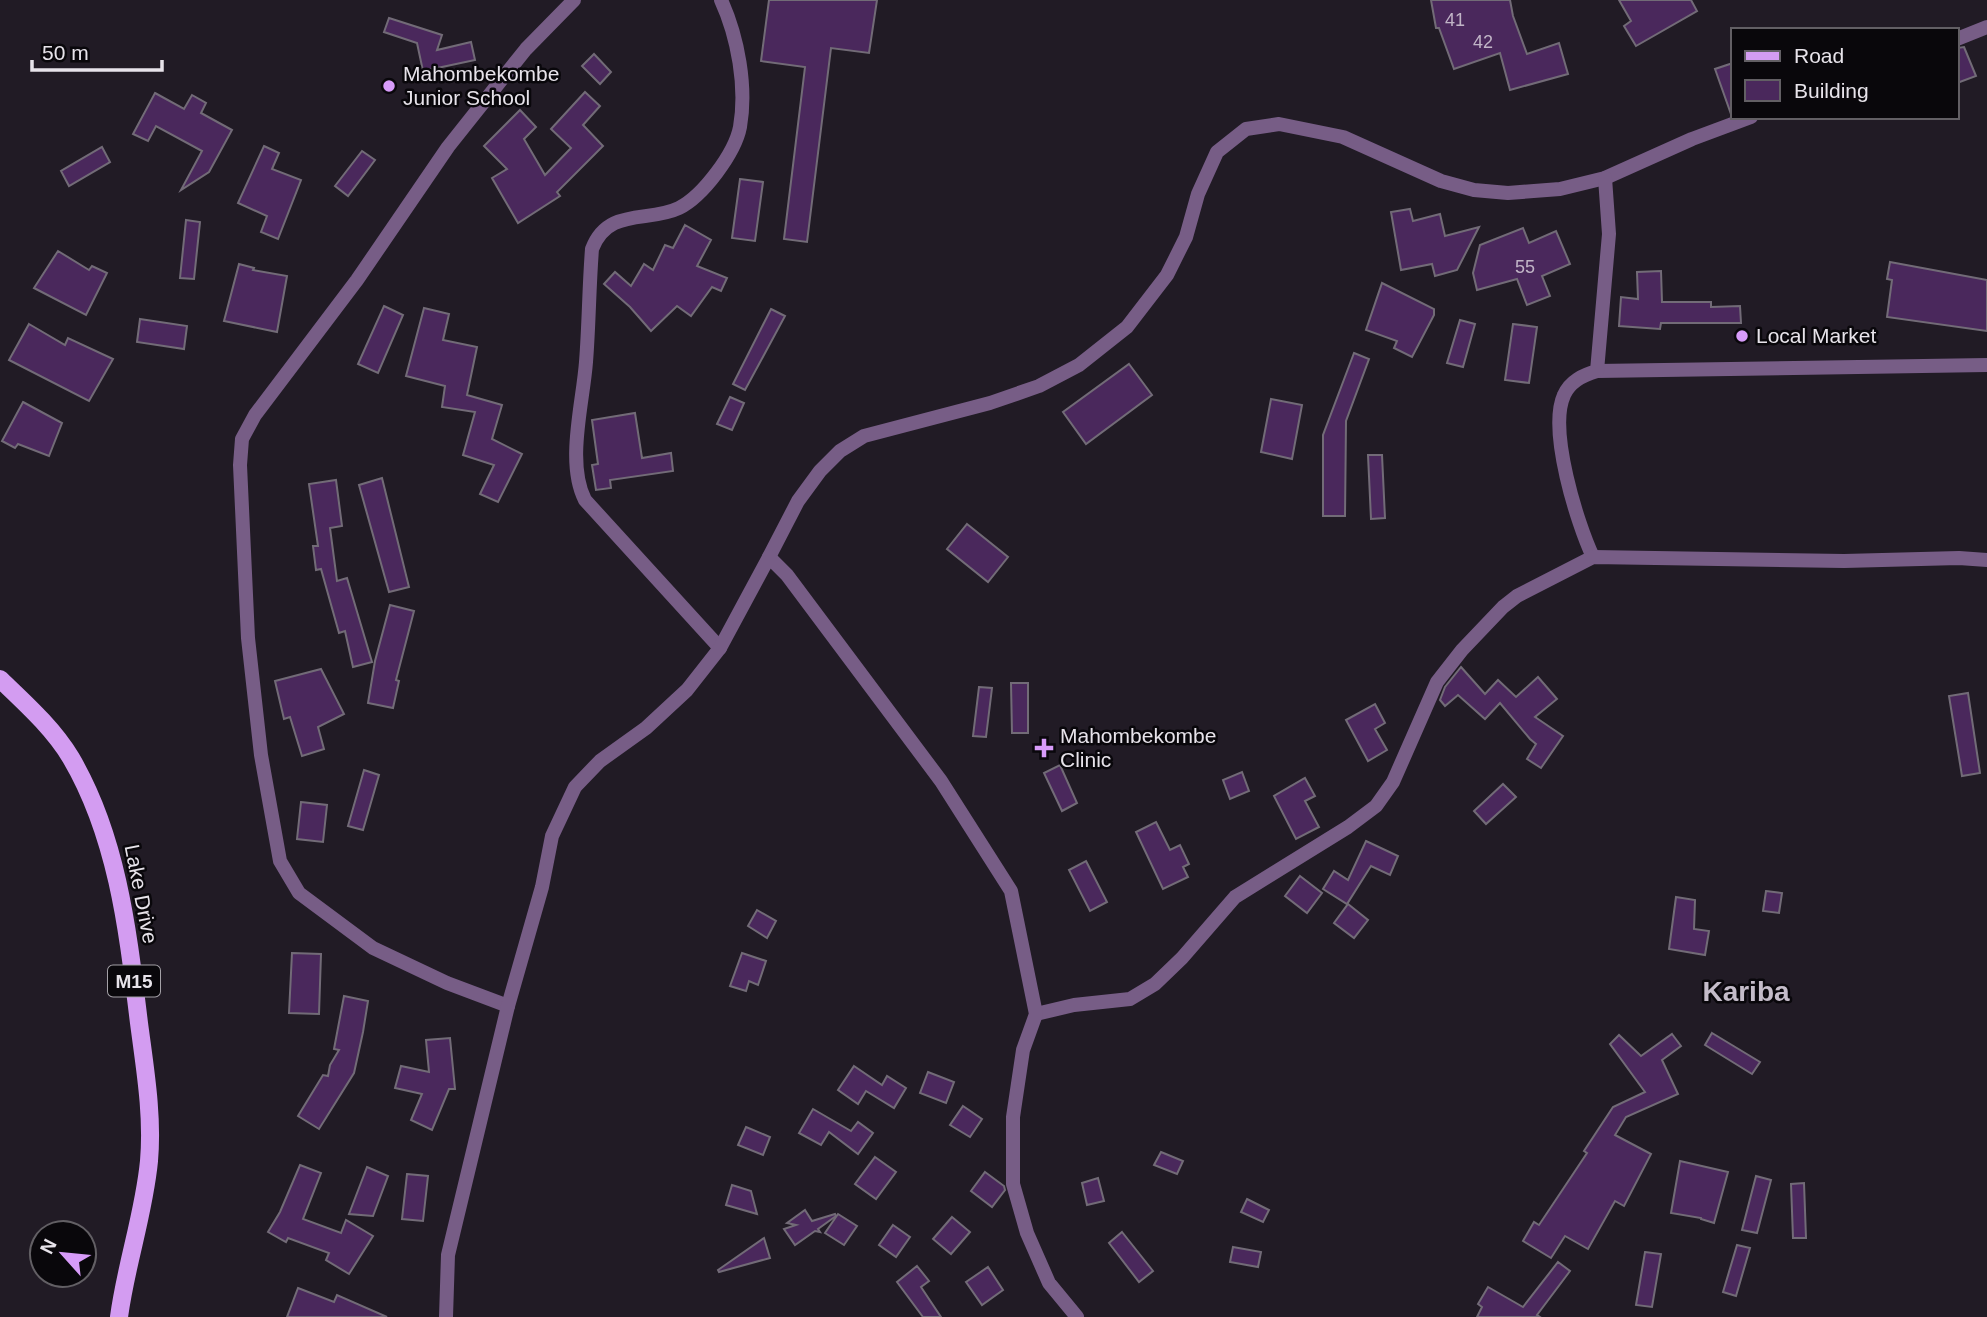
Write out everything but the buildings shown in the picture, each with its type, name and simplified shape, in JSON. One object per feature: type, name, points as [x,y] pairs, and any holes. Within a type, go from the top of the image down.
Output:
[{"type":"main road","name":"Lake Drive","points":[[0,679],[47,727],[70,757],[87,788],[105,833],[121,901],[139,1019],[151,1133],[141,1215],[119,1317]]},
{"type":"street","points":[[508,1006],[447,983],[373,948],[299,893],[280,861],[261,755],[248,638],[240,465],[242,439],[255,415],[357,279],[448,147],[526,49],[574,0]]},
{"type":"street","points":[[720,648],[585,500],[579,488],[576,468],[586,362],[592,249],[597,237],[615,223],[677,209],[698,195],[714,177],[739,129],[740,68],[726,10],[721,0]]},
{"type":"street","points":[[1959,37],[1987,27]]},
{"type":"street","points":[[446,1317],[448,1255],[508,1006],[542,887],[552,836],[575,787],[600,761],[646,728],[687,690],[720,648],[799,501],[820,471],[840,451],[864,436],[990,403],[1039,386],[1079,365],[1127,327],[1167,275],[1186,237],[1198,194],[1217,152],[1246,129],[1279,124],[1343,137],[1441,181],[1474,190],[1508,193],[1560,190],[1605,178],[1692,139],[1746,119]]},
{"type":"street","points":[[1597,371],[1609,234],[1605,178]]},
{"type":"street","points":[[1593,557],[1580,530],[1567,477],[1558,417],[1563,396],[1572,383],[1585,374],[1597,371],[1987,365]]},
{"type":"street","points":[[769,557],[787,575],[941,781],[1011,891],[1036,1014],[1023,1051],[1013,1117],[1013,1184],[1027,1233],[1049,1283],[1077,1317]]},
{"type":"street","points":[[1036,1014],[1074,1005],[1130,999],[1155,984],[1182,958],[1235,897],[1348,827],[1376,806],[1393,782],[1437,682],[1462,649],[1517,596],[1593,557],[1987,560]]},
{"type":"place","name":"Mahombekombe Junior School","points":[[389,86]]},
{"type":"place","name":"Local Market","points":[[1742,336]]},
{"type":"place","name":"Mahombekombe Clinic","points":[[1044,748]]},
{"type":"district","name":"Kariba","points":[[1746,991]]}]
